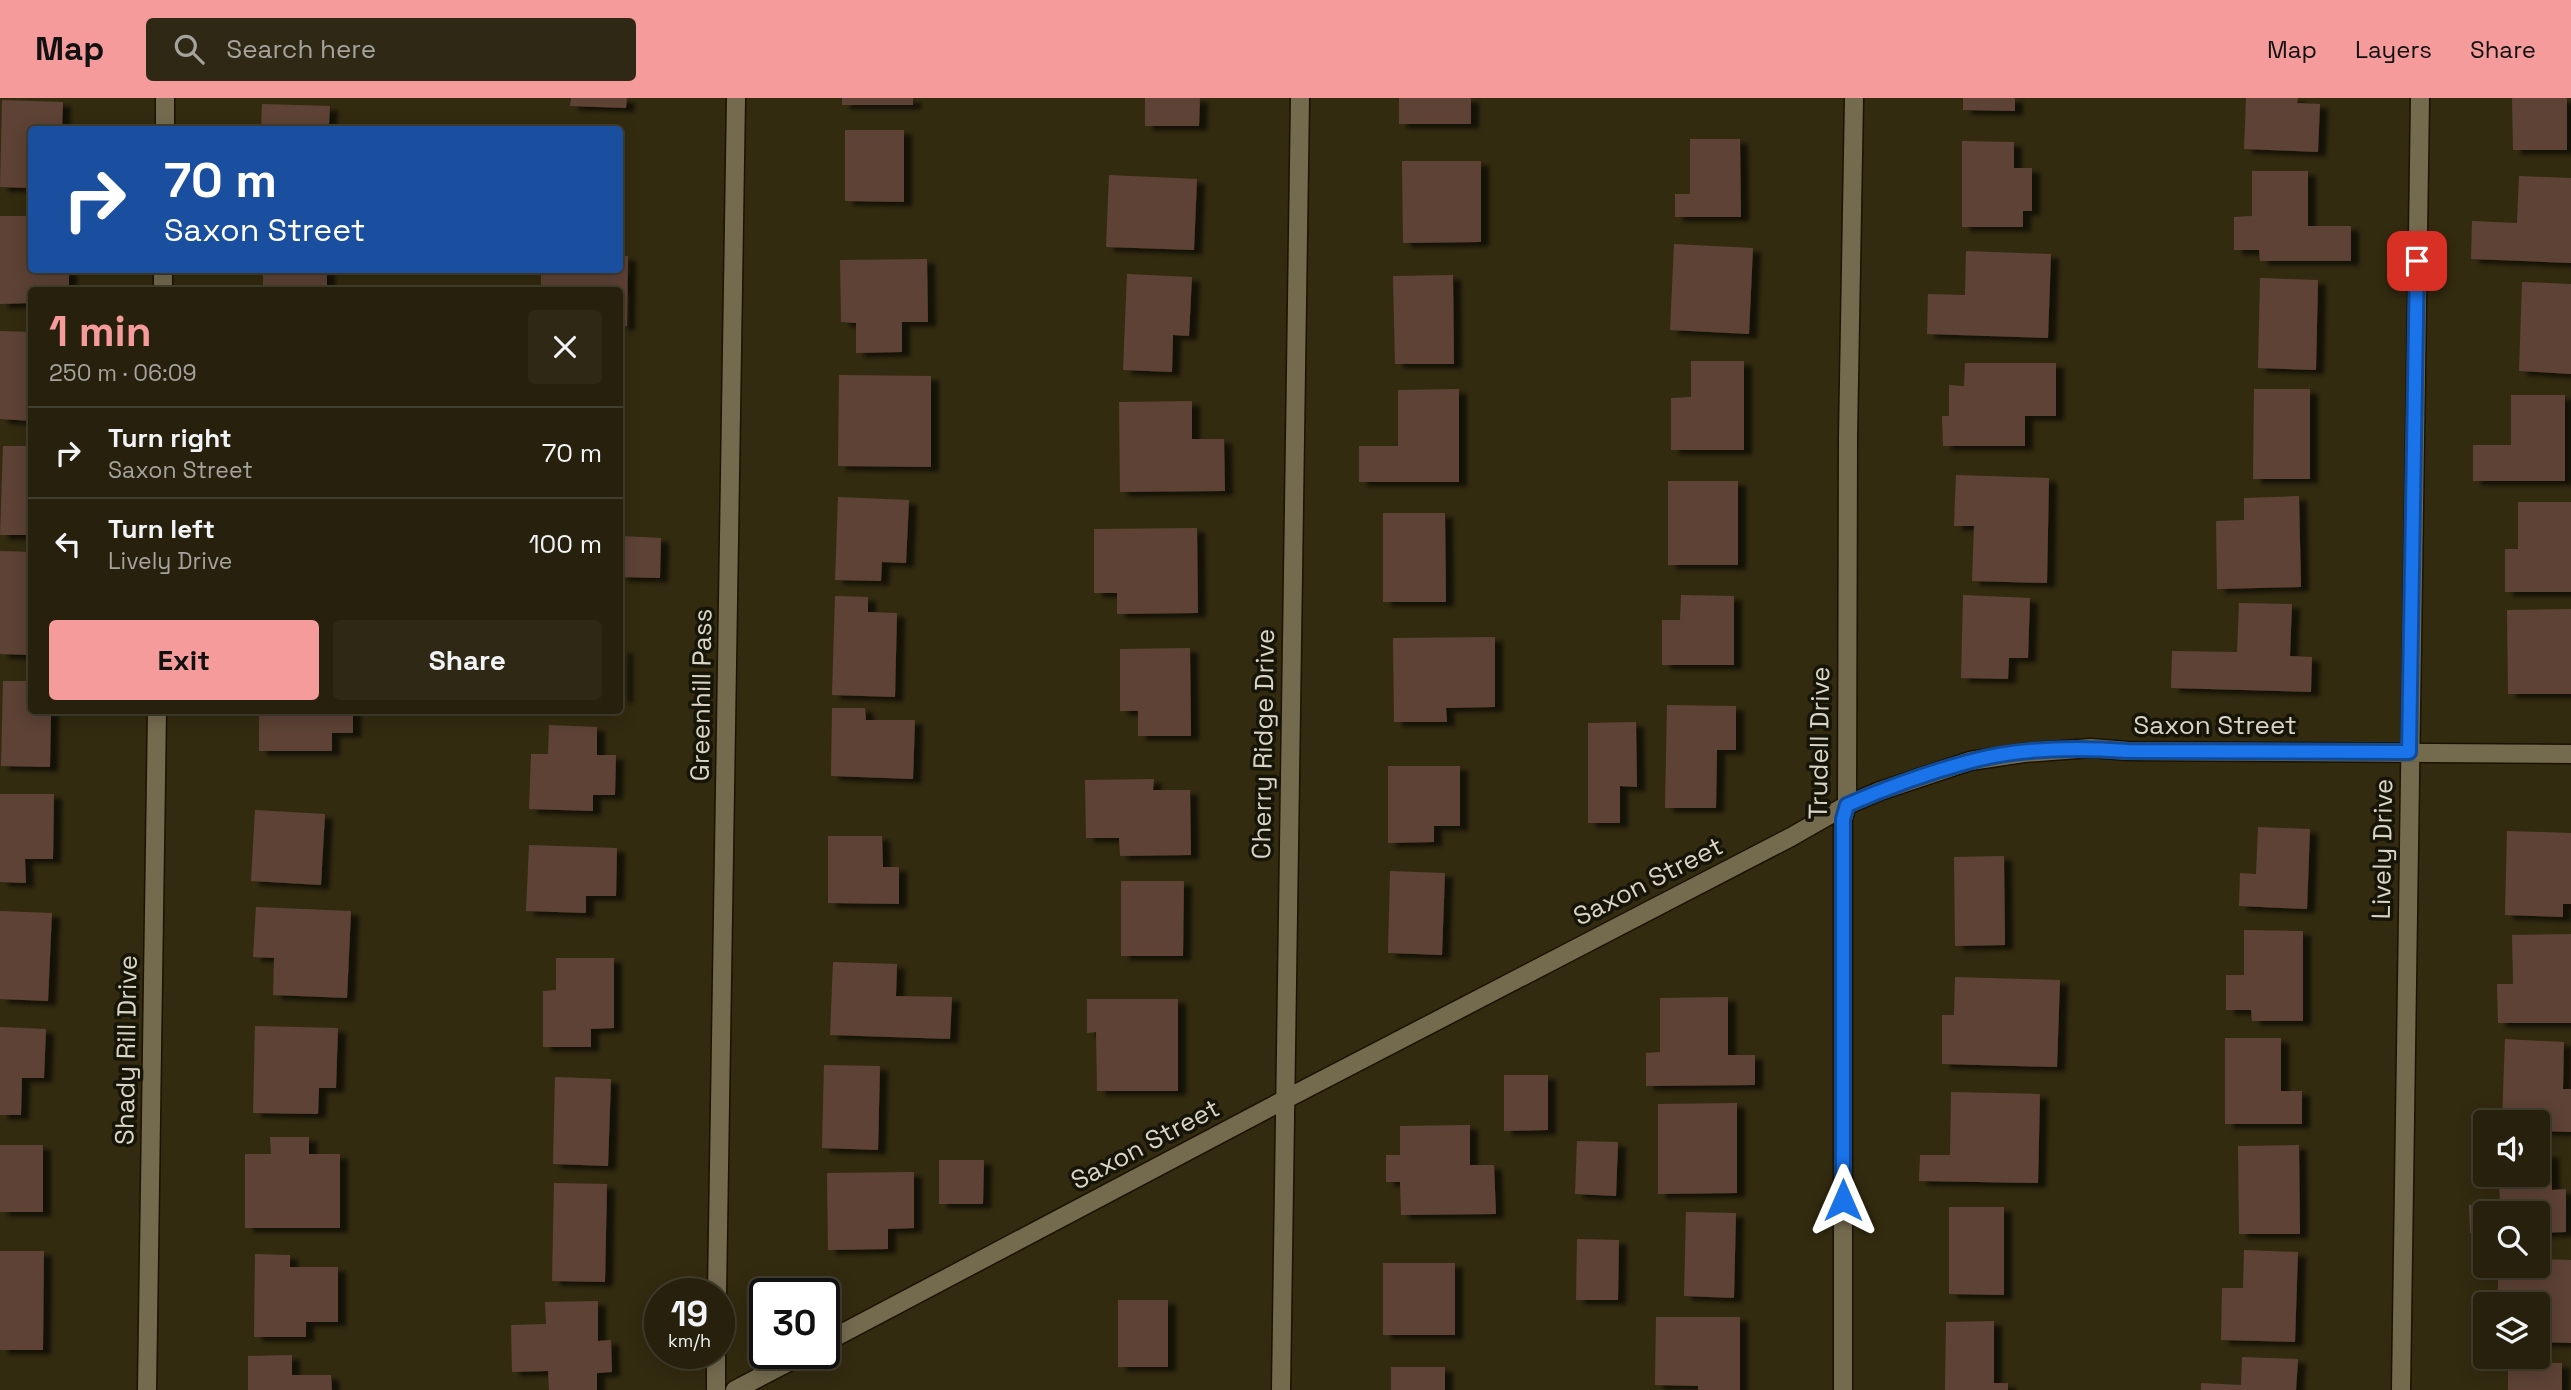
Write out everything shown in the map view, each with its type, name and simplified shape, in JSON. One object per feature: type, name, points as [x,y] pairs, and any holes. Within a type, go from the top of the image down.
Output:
[{"type":"street","points":[[165,98],[165,126]]},
{"type":"street","name":"Greenhill Pass","points":[[718,1278],[736,98]]},
{"type":"street","name":"Cherry Ridge Drive","points":[[1282,1390],[1300,98]]},
{"type":"street","name":"Trudell Drive","points":[[1843,1390],[1843,819],[1847,805],[1848,437],[1854,98]]},
{"type":"street","name":"Lively Drive","points":[[2401,1390],[2420,98]]},
{"type":"street","name":"Shady Rill Drive","points":[[147,1390],[157,714]]},
{"type":"street","name":"Saxon Street","points":[[840,1335],[1791,837],[1847,805],[1880,791],[1970,761],[2024,753],[2091,748],[2128,751],[2571,754]]},
{"type":"street","points":[[716,1369],[716,1390]]},
{"type":"street","points":[[735,1390],[775,1369]]},
{"type":"building","points":[[571,98],[627,98],[626,108],[570,106]]},
{"type":"building","points":[[842,98],[913,98],[913,105],[842,105]]},
{"type":"building","points":[[1145,98],[1200,98],[1199,126],[1145,126]]},
{"type":"building","points":[[1399,98],[1471,98],[1471,124],[1399,124]]},
{"type":"building","points":[[1963,98],[2015,98],[2015,111],[1963,110]]},
{"type":"building","points":[[2246,98],[2298,98],[2297,103],[2320,104],[2318,152],[2244,149]]},
{"type":"building","points":[[2512,98],[2567,98],[2567,150],[2513,150]]},
{"type":"building","points":[[2,100],[63,102],[62,126],[28,126],[28,188],[0,187]]},
{"type":"building","points":[[262,104],[330,106],[329,124],[358,125],[358,126],[261,126]]},
{"type":"building","points":[[845,130],[904,130],[904,202],[845,201]]},
{"type":"building","points":[[1690,139],[1740,139],[1741,217],[1675,217],[1675,194],[1690,194]]},
{"type":"building","points":[[1962,141],[2014,142],[2014,168],[2032,168],[2032,211],[2023,211],[2023,227],[1962,227]]},
{"type":"building","points":[[1402,161],[1481,161],[1481,242],[1403,243]]},
{"type":"building","points":[[2252,171],[2308,171],[2308,226],[2351,226],[2351,261],[2260,261],[2259,250],[2234,250],[2234,217],[2252,216]]},
{"type":"building","points":[[1109,175],[1197,179],[1194,250],[1106,247]]},
{"type":"building","points":[[2519,176],[2571,178],[2571,263],[2471,259],[2472,221],[2517,223]]},
{"type":"building","points":[[0,216],[28,216],[28,273],[69,273],[69,287],[28,287],[28,303],[0,304]]},
{"type":"building","points":[[1674,244],[1753,248],[1749,334],[1670,330]]},
{"type":"building","points":[[1966,251],[2051,254],[2048,338],[1927,334],[1928,294],[1965,295]]},
{"type":"building","points":[[623,256],[628,256],[627,326],[623,326],[623,287],[541,287],[541,273],[623,273]]},
{"type":"building","points":[[927,259],[928,322],[902,322],[902,352],[856,353],[856,323],[841,322],[840,260]]},
{"type":"building","points":[[263,273],[327,273],[327,287],[263,287]]},
{"type":"building","points":[[1127,274],[1192,277],[1189,336],[1173,335],[1172,372],[1123,370]]},
{"type":"building","points":[[1453,275],[1454,364],[1395,364],[1393,276]]},
{"type":"building","points":[[2260,278],[2318,280],[2316,370],[2258,368]]},
{"type":"building","points":[[2522,282],[2571,284],[2571,374],[2519,371]]},
{"type":"building","points":[[0,331],[28,332],[28,421],[0,419]]},
{"type":"building","points":[[1691,361],[1744,361],[1744,450],[1671,450],[1671,398],[1691,397]]},
{"type":"building","points":[[1965,363],[2056,363],[2056,416],[2025,416],[2025,446],[1943,446],[1942,416],[1949,416],[1949,385],[1964,386]]},
{"type":"building","points":[[839,375],[931,376],[931,467],[838,466]]},
{"type":"building","points":[[1459,389],[1459,482],[1359,482],[1359,446],[1398,446],[1398,390]]},
{"type":"building","points":[[2254,389],[2310,389],[2310,479],[2253,479]]},
{"type":"building","points":[[2511,395],[2565,395],[2565,481],[2473,481],[2473,445],[2511,445]]},
{"type":"building","points":[[1192,401],[1192,439],[1224,439],[1225,491],[1120,492],[1119,402]]},
{"type":"building","points":[[3,446],[28,446],[28,535],[0,535]]},
{"type":"building","points":[[1956,475],[2049,478],[2047,583],[1972,581],[1974,526],[1954,526]]},
{"type":"building","points":[[1668,481],[1738,481],[1738,565],[1668,565]]},
{"type":"building","points":[[2299,496],[2301,587],[2217,589],[2216,521],[2244,520],[2244,498]]},
{"type":"building","points":[[838,497],[909,500],[906,563],[882,562],[881,581],[835,580]]},
{"type":"building","points":[[2518,502],[2571,502],[2571,592],[2505,592],[2505,549],[2518,549]]},
{"type":"building","points":[[1383,513],[1445,513],[1446,602],[1383,602]]},
{"type":"building","points":[[1197,528],[1198,613],[1117,614],[1117,593],[1094,593],[1094,529]]},
{"type":"building","points":[[623,536],[661,538],[660,578],[623,577]]},
{"type":"building","points":[[0,551],[28,552],[28,655],[0,654]]},
{"type":"building","points":[[1681,595],[1734,596],[1734,665],[1662,665],[1662,620],[1680,620]]},
{"type":"building","points":[[1963,595],[2030,598],[2028,658],[2009,658],[2008,679],[1961,678]]},
{"type":"building","points":[[835,596],[868,597],[868,612],[897,613],[895,697],[832,695]]},
{"type":"building","points":[[2239,603],[2292,604],[2290,656],[2312,657],[2311,692],[2171,688],[2172,651],[2237,652]]},
{"type":"building","points":[[2571,609],[2571,694],[2508,694],[2507,610]]},
{"type":"building","points":[[1495,637],[1495,707],[1446,708],[1447,722],[1394,722],[1393,638]]},
{"type":"building","points":[[1190,648],[1191,736],[1138,736],[1138,711],[1120,711],[1120,649]]},
{"type":"building","points":[[623,649],[625,649],[623,699]]},
{"type":"building","points":[[3,681],[28,681],[28,714],[51,714],[50,767],[1,766]]},
{"type":"building","points":[[1667,705],[1736,706],[1736,750],[1717,750],[1716,808],[1665,808]]},
{"type":"building","points":[[832,708],[865,708],[866,720],[915,720],[913,779],[831,776]]},
{"type":"building","points":[[259,714],[353,714],[353,733],[332,733],[332,751],[259,751]]},
{"type":"building","points":[[1636,722],[1637,787],[1620,786],[1620,823],[1588,823],[1588,723]]},
{"type":"building","points":[[549,725],[597,727],[597,755],[616,755],[615,795],[593,795],[593,811],[529,809],[531,754],[548,754]]},
{"type":"building","points":[[1388,766],[1460,766],[1460,826],[1434,826],[1434,842],[1388,843]]},
{"type":"building","points":[[1154,779],[1153,790],[1190,790],[1191,855],[1120,856],[1119,838],[1086,838],[1085,780]]},
{"type":"building","points":[[0,794],[54,794],[53,859],[25,859],[26,883],[0,882]]},
{"type":"building","points":[[255,810],[325,814],[321,885],[251,881]]},
{"type":"building","points":[[2258,827],[2310,829],[2307,909],[2239,906],[2240,873],[2256,874]]},
{"type":"building","points":[[2507,831],[2571,833],[2571,904],[2563,904],[2563,917],[2505,915]]},
{"type":"building","points":[[828,836],[882,836],[883,867],[899,867],[899,904],[828,903]]},
{"type":"building","points":[[529,845],[617,848],[616,896],[586,896],[586,913],[526,911]]},
{"type":"building","points":[[2004,856],[2005,945],[1955,946],[1954,857]]},
{"type":"building","points":[[1390,871],[1445,873],[1442,955],[1388,953]]},
{"type":"building","points":[[1121,881],[1184,881],[1183,956],[1121,956]]},
{"type":"building","points":[[256,907],[351,911],[347,998],[273,995],[274,958],[253,957]]},
{"type":"building","points":[[0,911],[52,913],[48,1001],[0,999]]},
{"type":"building","points":[[2244,930],[2303,931],[2303,1021],[2252,1021],[2251,1010],[2226,1010],[2226,975],[2244,975]]},
{"type":"building","points":[[2571,934],[2571,1023],[2498,1023],[2497,984],[2513,984],[2512,935]]},
{"type":"building","points":[[556,958],[614,958],[614,1028],[591,1029],[591,1047],[543,1047],[543,991],[556,990]]},
{"type":"building","points":[[833,962],[897,964],[896,996],[952,997],[950,1039],[830,1035]]},
{"type":"building","points":[[1955,977],[2060,980],[2057,1067],[1942,1064],[1942,1015],[1954,1015]]},
{"type":"building","points":[[1728,997],[1728,1055],[1755,1055],[1755,1085],[1646,1086],[1646,1053],[1660,1052],[1660,998]]},
{"type":"building","points":[[1087,999],[1178,999],[1178,1091],[1097,1091],[1096,1032],[1087,1033]]},
{"type":"building","points":[[255,1026],[338,1028],[336,1088],[319,1088],[318,1114],[253,1113]]},
{"type":"building","points":[[0,1027],[46,1029],[44,1078],[22,1078],[21,1115],[0,1115]]},
{"type":"building","points":[[2225,1038],[2281,1038],[2281,1091],[2302,1091],[2302,1124],[2225,1124]]},
{"type":"building","points":[[2505,1039],[2564,1042],[2563,1089],[2571,1089],[2571,1132],[2550,1131],[2550,1110],[2502,1110]]},
{"type":"building","points":[[824,1065],[880,1066],[878,1150],[822,1148]]},
{"type":"building","points":[[1504,1075],[1548,1075],[1548,1130],[1504,1131]]},
{"type":"building","points":[[555,1077],[611,1079],[608,1166],[553,1164]]},
{"type":"building","points":[[1951,1092],[2040,1094],[2038,1183],[1919,1181],[1920,1155],[1950,1155]]},
{"type":"building","points":[[1737,1103],[1737,1193],[1658,1194],[1658,1104]]},
{"type":"building","points":[[1470,1125],[1470,1165],[1494,1165],[1496,1214],[1401,1215],[1400,1182],[1386,1182],[1386,1155],[1400,1155],[1400,1126]]},
{"type":"building","points":[[270,1137],[309,1137],[309,1154],[340,1154],[340,1228],[245,1228],[245,1154],[271,1154]]},
{"type":"building","points":[[1577,1141],[1618,1142],[1616,1196],[1575,1194]]},
{"type":"building","points":[[0,1145],[43,1145],[43,1212],[0,1212]]},
{"type":"building","points":[[2299,1145],[2300,1234],[2239,1234],[2238,1146]]},
{"type":"building","points":[[2551,1153],[2552,1190],[2566,1189],[2566,1232],[2550,1233],[2550,1201],[2500,1201],[2499,1187],[2550,1187]]},
{"type":"building","points":[[939,1160],[984,1160],[983,1204],[939,1204]]},
{"type":"building","points":[[914,1172],[914,1228],[888,1229],[888,1249],[828,1250],[827,1173]]},
{"type":"building","points":[[554,1183],[607,1184],[605,1282],[552,1281]]},
{"type":"building","points":[[2469,1205],[2473,1205],[2473,1233],[2470,1233]]},
{"type":"building","points":[[1949,1207],[2004,1207],[2004,1295],[1949,1294]]},
{"type":"building","points":[[1686,1212],[1736,1213],[1734,1298],[1684,1296]]},
{"type":"building","points":[[1577,1239],[1619,1240],[1618,1300],[1576,1300]]},
{"type":"building","points":[[2244,1250],[2298,1252],[2295,1342],[2221,1340],[2222,1288],[2243,1288]]},
{"type":"building","points":[[0,1251],[44,1251],[43,1350],[0,1350]]},
{"type":"building","points":[[255,1254],[290,1255],[290,1267],[338,1267],[338,1322],[306,1322],[306,1337],[254,1337]]},
{"type":"building","points":[[2550,1259],[2571,1260],[2571,1343],[2550,1342],[2550,1292],[2498,1292],[2498,1278],[2550,1278]]},
{"type":"building","points":[[1383,1263],[1455,1263],[1455,1335],[1383,1335]]},
{"type":"building","points":[[1118,1300],[1168,1300],[1168,1367],[1118,1367]]},
{"type":"building","points":[[598,1301],[598,1341],[611,1340],[612,1372],[597,1373],[597,1390],[549,1390],[548,1371],[512,1372],[511,1325],[546,1324],[545,1302]]},
{"type":"building","points":[[1656,1317],[1740,1317],[1740,1390],[1698,1390],[1698,1386],[1655,1385]]},
{"type":"building","points":[[1994,1321],[1994,1383],[2008,1383],[2008,1390],[1945,1390],[1946,1322]]},
{"type":"building","points":[[292,1355],[292,1375],[331,1375],[332,1390],[248,1390],[248,1356]]},
{"type":"building","points":[[2242,1357],[2298,1359],[2296,1390],[2201,1390],[2201,1383],[2241,1385]]},
{"type":"building","points":[[2550,1363],[2562,1363],[2562,1390],[2508,1390],[2508,1369],[2550,1369]]},
{"type":"building","points":[[1391,1367],[1445,1367],[1445,1390],[1391,1390]]},
{"type":"route","points":[[1843,1200],[1843,819],[1847,805],[1970,761],[2024,753],[2091,748],[2128,751],[2409,752],[2417,261]]}]
